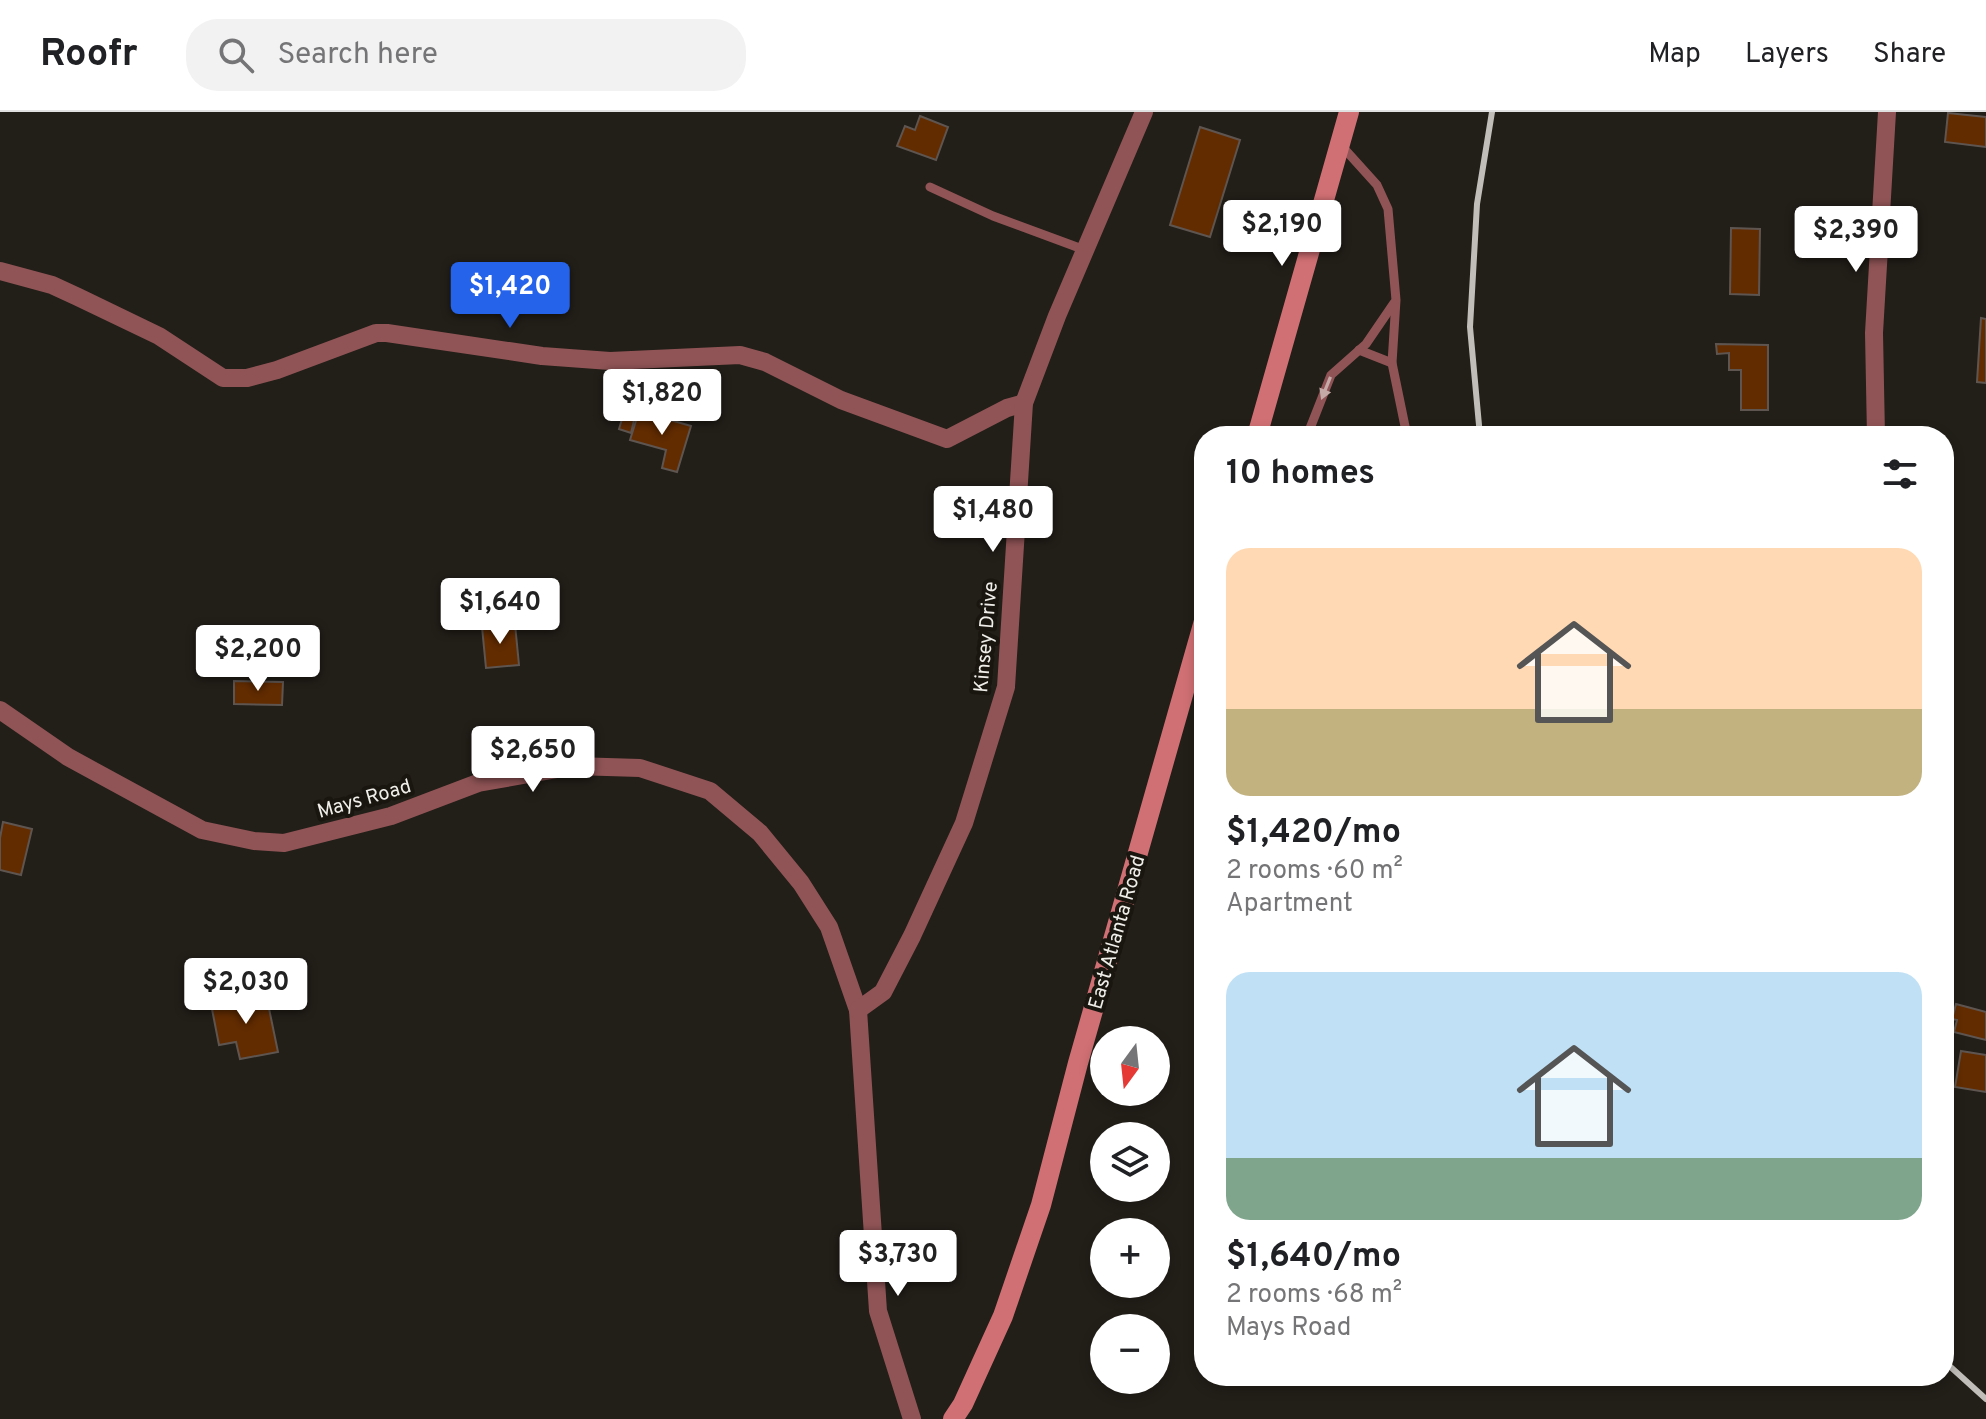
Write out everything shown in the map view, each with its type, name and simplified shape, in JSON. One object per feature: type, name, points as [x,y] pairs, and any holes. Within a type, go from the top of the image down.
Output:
[{"type":"street","name":"Kinsey Drive","points":[[858,1010],[883,992],[964,823],[1006,687],[1024,403],[1144,112]]},
{"type":"street","points":[[1260,426],[1349,112]]},
{"type":"street","points":[[1876,426],[1874,333],[1887,112]]},
{"type":"street","points":[[0,271],[52,285],[78,297],[159,336],[223,378],[247,378],[277,370],[376,333],[387,333],[542,356],[610,361],[740,355],[765,362],[841,400],[947,439],[1007,408],[1024,403]]},
{"type":"street","name":"East Atlanta Road","points":[[953,1419],[963,1404],[1003,1316],[1041,1205],[1078,1063],[1194,656]]},
{"type":"street","name":"Mays Road","points":[[0,710],[68,757],[202,830],[254,841],[284,843],[391,816],[478,783],[574,766],[640,768],[710,791],[760,833],[801,883],[829,927],[858,1010],[878,1311],[912,1419]]},
{"type":"lane","points":[[1340,144],[1377,185],[1388,209],[1396,300],[1392,363],[1405,426]]},
{"type":"lane","points":[[930,187],[993,216],[1085,250]]},
{"type":"lane","points":[[1311,426],[1331,375],[1359,350],[1384,321],[1396,300]]},
{"type":"lane","points":[[1359,350],[1392,363]]},
{"type":"building","points":[[1948,113],[1986,117],[1986,147],[1945,142]]},
{"type":"building","points":[[920,116],[948,127],[936,160],[897,146],[905,126],[915,130]]},
{"type":"building","points":[[1200,127],[1240,140],[1210,237],[1170,225]]},
{"type":"building","points":[[1731,228],[1760,229],[1759,295],[1730,294]]},
{"type":"building","points":[[1981,318],[1986,319],[1986,383],[1977,382]]},
{"type":"building","points":[[1716,344],[1768,345],[1768,410],[1741,410],[1741,370],[1729,370],[1729,353],[1717,354]]},
{"type":"building","points":[[625,409],[636,412],[631,433],[619,429]]},
{"type":"building","points":[[639,411],[691,426],[677,472],[662,468],[666,450],[630,440]]},
{"type":"building","points":[[515,624],[519,665],[486,668],[482,627]]},
{"type":"building","points":[[234,681],[283,682],[282,705],[234,704]]},
{"type":"building","points":[[3,822],[32,829],[21,875],[0,870]]},
{"type":"building","points":[[266,994],[278,1052],[240,1059],[236,1042],[219,1045],[211,1004]]},
{"type":"building","points":[[1956,1004],[1986,1012],[1986,1040],[1954,1032],[1957,1020],[1954,1019]]},
{"type":"building","points":[[1961,1051],[1986,1055],[1986,1092],[1955,1087]]},
{"type":"railway","points":[[1479,426],[1470,327],[1477,204],[1492,112]]},
{"type":"railway","points":[[1954,1370],[1986,1399]]}]
